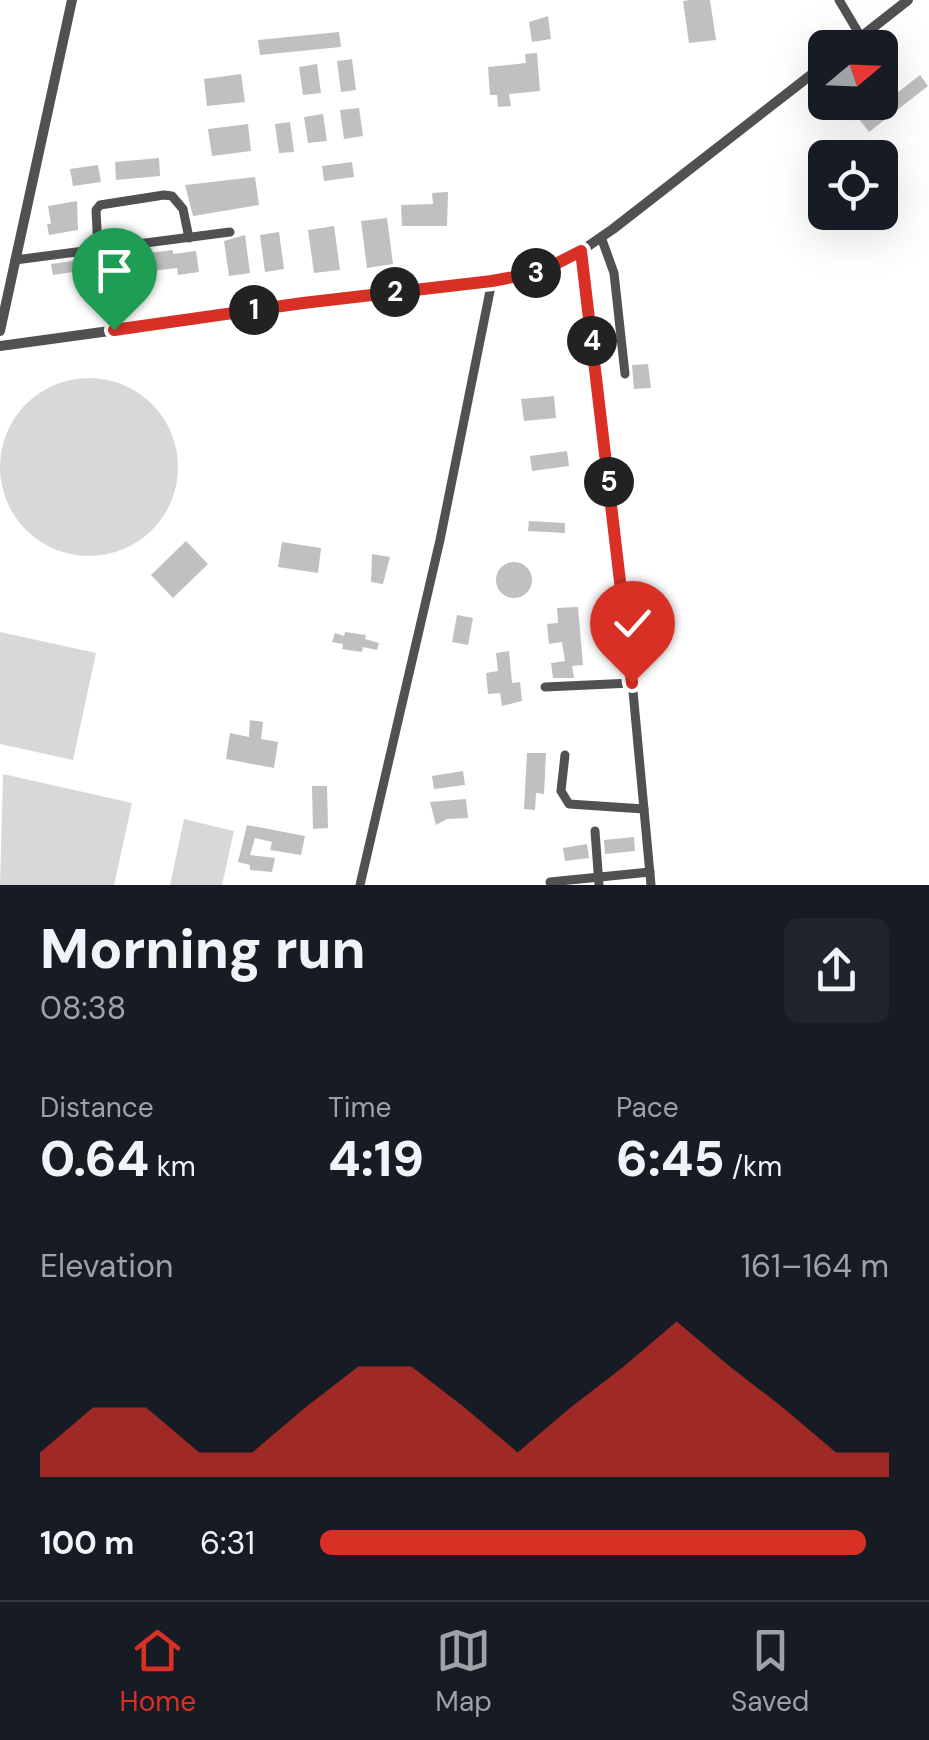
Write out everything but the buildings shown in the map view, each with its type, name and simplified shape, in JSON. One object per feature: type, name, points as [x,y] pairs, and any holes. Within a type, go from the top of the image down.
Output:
[{"type":"street","points":[[0,331],[72,0]]},
{"type":"street","points":[[839,0],[857,30]]},
{"type":"street","points":[[870,30],[908,0]]},
{"type":"street","points":[[0,346],[540,272],[601,237],[808,77]]},
{"type":"street","points":[[98,250],[96,210],[100,205],[164,195],[172,196],[183,209],[189,238]]},
{"type":"street","points":[[16,260],[230,232]]},
{"type":"street","points":[[601,237],[614,273],[624,374]]},
{"type":"street","points":[[581,251],[632,683],[651,885]]},
{"type":"street","points":[[360,885],[440,540],[492,281]]},
{"type":"street","points":[[545,687],[632,683]]},
{"type":"street","points":[[565,755],[561,791],[569,804],[644,808]]},
{"type":"street","points":[[595,831],[599,881]]},
{"type":"street","points":[[550,882],[599,881],[650,872]]},
{"type":"shaded area","points":[[89,378],[123,385],[152,404],[171,433],[178,467],[171,501],[152,530],[123,549],[89,556],[55,549],[26,530],[7,501],[0,467],[7,433],[26,404],[55,385]]},
{"type":"shaded area","points":[[0,632],[96,653],[73,760],[0,744]]},
{"type":"shaded area","points":[[3,774],[132,803],[114,885],[0,885]]},
{"type":"shaded area","points":[[184,819],[234,831],[222,885],[170,885]]},
{"type":"route","points":[[114,330],[492,281],[540,272],[581,251],[632,683]]}]
